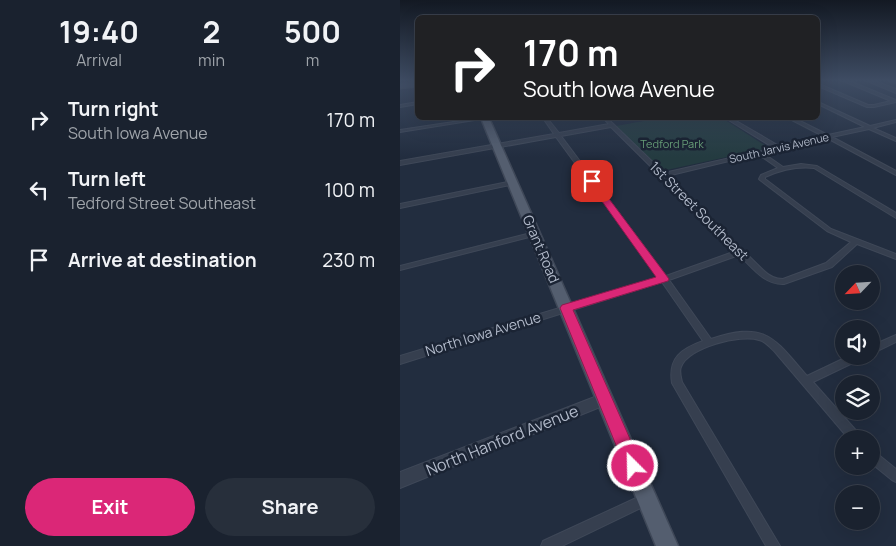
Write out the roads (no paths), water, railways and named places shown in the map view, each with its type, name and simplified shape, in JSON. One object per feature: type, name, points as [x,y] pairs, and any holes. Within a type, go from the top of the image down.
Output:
[{"type":"main road","name":"Grant Road","points":[[486,120],[668,546]]},
{"type":"street","points":[[823,105],[896,140]]},
{"type":"street","points":[[400,131],[472,120]]},
{"type":"street","points":[[547,120],[709,343]]},
{"type":"street","name":"1st Street Southeast","points":[[607,120],[761,273],[773,281],[784,281],[829,265],[855,242]]},
{"type":"street","points":[[732,120],[780,149]]},
{"type":"street","points":[[796,120],[896,173]]},
{"type":"street","name":"South Jarvis Avenue","points":[[662,175],[896,121]]},
{"type":"street","points":[[400,163],[613,125]]},
{"type":"street","points":[[760,153],[780,167]]},
{"type":"street","points":[[896,216],[823,170],[808,166],[780,167],[763,176],[762,179],[764,183],[818,223],[855,242],[896,257]]},
{"type":"street","points":[[400,206],[513,183]]},
{"type":"street","points":[[400,268],[535,234]]},
{"type":"street","name":"North Iowa Avenue","points":[[400,360],[664,279],[740,252]]},
{"type":"street","points":[[772,546],[677,383],[676,367],[683,356],[709,343],[742,334],[760,336],[770,342],[848,430]]},
{"type":"street","points":[[880,346],[896,338]]},
{"type":"street","points":[[806,381],[839,365]]},
{"type":"street","name":"North Hanford Avenue","points":[[400,480],[605,399]]},
{"type":"street","points":[[880,463],[896,476]]},
{"type":"street","points":[[548,546],[648,499]]},
{"type":"park label","name":"Tedford Park","points":[[672,144]]}]
